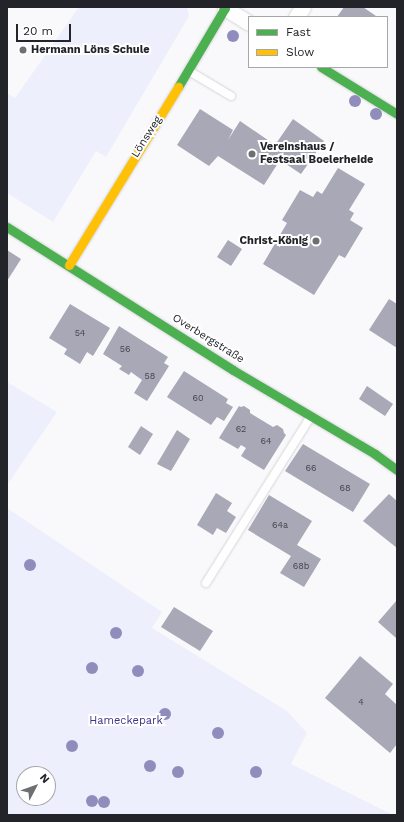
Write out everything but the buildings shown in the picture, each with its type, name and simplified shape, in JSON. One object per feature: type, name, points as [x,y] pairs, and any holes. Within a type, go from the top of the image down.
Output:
[{"type":"street","points":[[297,16],[303,7]]},
{"type":"street","points":[[224,8],[248,22]]},
{"type":"street","name":"Lönsweg","points":[[69,265],[188,71],[224,8]]},
{"type":"street","points":[[323,68],[397,114]]},
{"type":"street","name":"Overbergstraße","points":[[7,227],[233,370],[375,454],[397,470]]},
{"type":"lane","points":[[188,71],[231,96]]},
{"type":"lane","points":[[206,583],[311,416]]},
{"type":"green space","points":[[79,7],[187,7],[189,16],[106,157],[96,151],[53,222],[7,193],[7,93],[15,98]]},
{"type":"green space","points":[[7,382],[57,412],[7,485]]},
{"type":"green space","name":"Hameckepark","points":[[7,508],[162,612],[152,628],[287,711],[307,733],[291,764],[393,815],[7,815]]},
{"type":"traffic: fast","points":[[178,87],[225,8],[223,7]]},
{"type":"traffic: fast","points":[[323,68],[397,114]]},
{"type":"traffic: fast","points":[[7,227],[233,370],[375,454],[397,470]]},
{"type":"traffic: slow","points":[[69,265],[178,87]]},
{"type":"place","name":"Hermann Löns Schule","points":[[23,50]]},
{"type":"place","name":"Vereinshaus / Festsaal Boelerheide","points":[[252,154]]},
{"type":"place","name":"Christ-König","points":[[316,241]]}]
